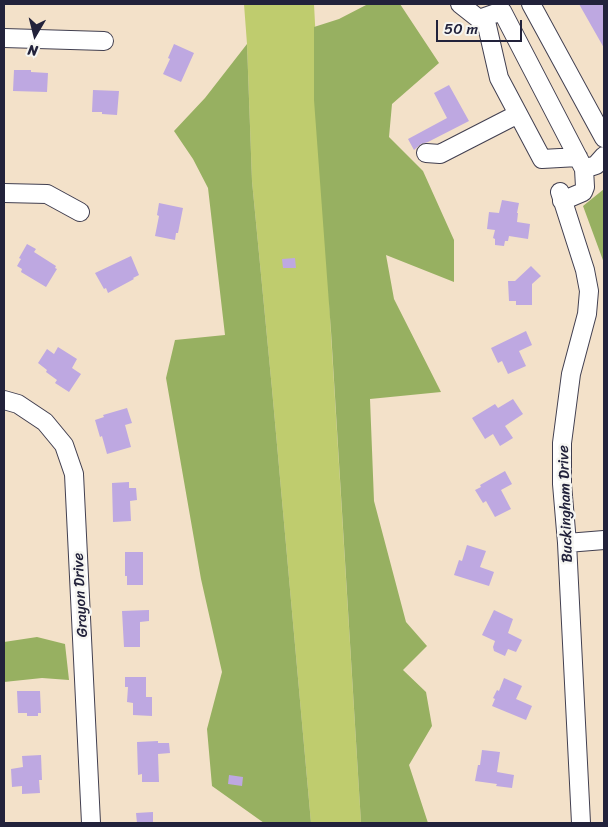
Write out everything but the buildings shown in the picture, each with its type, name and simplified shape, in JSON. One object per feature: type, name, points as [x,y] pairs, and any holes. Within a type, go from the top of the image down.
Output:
[{"type":"street","points":[[460,4],[479,19],[505,7],[581,163]]},
{"type":"street","points":[[531,4],[604,138]]},
{"type":"street","points":[[485,16],[500,78],[542,159],[596,165],[604,156]]},
{"type":"street","points":[[4,38],[104,41]]},
{"type":"street","points":[[426,153],[440,154],[518,114]]},
{"type":"street","name":"Buckingham Drive","points":[[581,163],[586,179],[583,192],[561,196],[590,291],[587,314],[571,374],[562,443],[562,484],[567,543],[581,823]]},
{"type":"street","points":[[4,193],[46,194],[80,212]]},
{"type":"street","name":"Grayon Drive","points":[[4,400],[18,404],[45,422],[64,445],[74,474],[91,823]]},
{"type":"street","points":[[567,543],[604,540]]},
{"type":"green space","points":[[244,4],[314,4],[331,334],[361,823],[311,823],[252,181]]},
{"type":"green space","points":[[368,4],[400,4],[439,63],[392,104],[389,137],[423,171],[454,240],[454,282],[386,255],[394,299],[441,392],[370,399],[374,501],[406,622],[427,646],[403,670],[426,692],[432,726],[409,765],[428,823],[361,823],[331,331],[314,100],[314,27],[339,19]]},
{"type":"green space","points":[[247,44],[252,181],[311,823],[264,823],[212,786],[207,729],[222,672],[201,579],[166,378],[175,340],[225,335],[208,188],[193,159],[174,131],[205,98]]},
{"type":"green space","points":[[604,189],[604,263],[583,206]]},
{"type":"green space","points":[[37,637],[65,644],[69,680],[42,678],[4,682],[4,642]]}]
